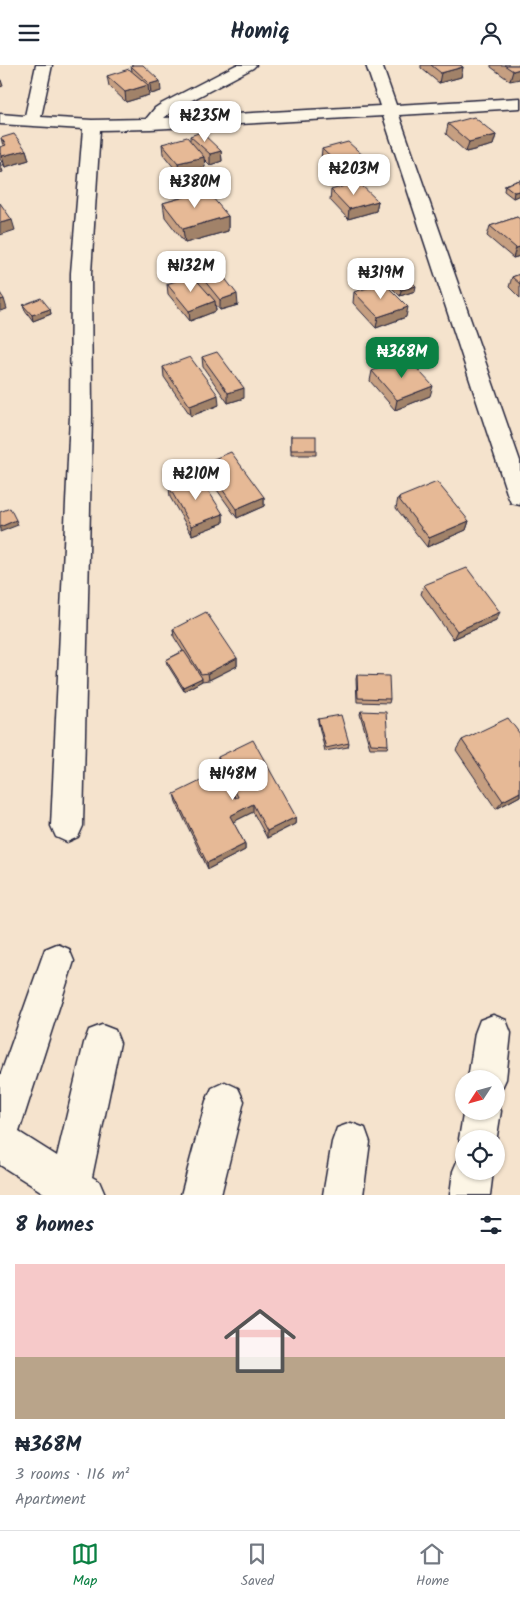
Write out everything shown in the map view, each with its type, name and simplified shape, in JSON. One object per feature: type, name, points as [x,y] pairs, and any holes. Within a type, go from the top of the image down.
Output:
[{"type":"street","points":[[32,121],[44,65]]},
{"type":"street","points":[[151,124],[166,107],[248,65]]},
{"type":"street","points":[[374,65],[520,496]]},
{"type":"street","points":[[0,119],[92,125],[151,124],[520,103]]},
{"type":"street","points":[[67,826],[81,416],[80,273],[92,125]]},
{"type":"street","points":[[0,1132],[57,961]]},
{"type":"street","points":[[488,1070],[493,1033]]},
{"type":"street","points":[[0,1142],[77,1191],[102,1043]]},
{"type":"street","points":[[201,1195],[225,1101]]},
{"type":"street","points":[[343,1195],[351,1142]]},
{"type":"street","points":[[470,1195],[472,1180]]},
{"type":"building","points":[[143,65],[160,81],[150,84],[131,66]]},
{"type":"building","points":[[431,65],[460,65],[463,67],[441,73]]},
{"type":"building","points":[[504,65],[520,65],[520,69],[513,71]]},
{"type":"building","points":[[129,69],[148,85],[125,92],[107,76]]},
{"type":"building","points":[[474,117],[496,135],[469,142],[448,124]]},
{"type":"building","points":[[201,132],[221,151],[210,154],[190,136]]},
{"type":"building","points":[[14,134],[26,150],[2,156],[0,147],[6,145],[1,138]]},
{"type":"building","points":[[187,137],[204,157],[178,163],[162,144]]},
{"type":"building","points":[[348,142],[366,158],[340,166],[322,149]]},
{"type":"building","points":[[520,180],[520,191],[514,192],[505,185]]},
{"type":"building","points":[[358,182],[378,201],[349,209],[331,190]]},
{"type":"building","points":[[202,185],[228,216],[183,229],[163,203],[195,194],[190,189]]},
{"type":"building","points":[[0,203],[12,220],[0,223]]},
{"type":"building","points":[[517,217],[520,219],[520,247],[516,248],[490,226]]},
{"type":"building","points":[[213,263],[237,294],[220,300],[195,269]]},
{"type":"building","points":[[520,274],[520,284],[512,277]]},
{"type":"building","points":[[192,275],[215,301],[189,311],[167,284]]},
{"type":"building","points":[[406,276],[416,286],[401,290],[391,280]]},
{"type":"building","points":[[384,283],[408,307],[378,317],[354,292]]},
{"type":"building","points":[[41,298],[50,309],[32,315],[23,305]]},
{"type":"building","points":[[217,352],[244,388],[228,393],[202,357]]},
{"type":"building","points":[[190,357],[218,395],[190,406],[163,367]]},
{"type":"building","points":[[407,358],[433,386],[397,400],[372,371]]},
{"type":"building","points":[[291,436],[316,436],[316,450],[291,450]]},
{"type":"building","points":[[231,452],[264,497],[236,509],[204,463]]},
{"type":"building","points":[[199,476],[223,514],[191,526],[169,487]]},
{"type":"building","points":[[437,482],[469,521],[429,538],[398,498]]},
{"type":"building","points":[[10,508],[16,520],[0,527],[0,512]]},
{"type":"building","points":[[467,568],[500,612],[457,631],[424,585]]},
{"type":"building","points":[[206,612],[237,658],[208,673],[201,674],[173,629]]},
{"type":"building","points":[[184,651],[202,678],[183,687],[166,660]]},
{"type":"building","points":[[357,675],[389,676],[390,699],[358,698]]},
{"type":"building","points":[[361,711],[386,712],[388,745],[371,744]]},
{"type":"building","points":[[341,715],[349,743],[326,748],[318,719]]},
{"type":"building","points":[[508,718],[520,734],[520,792],[503,801],[462,740]]},
{"type":"building","points":[[253,740],[296,817],[267,831],[253,804],[230,816],[245,844],[207,863],[174,794],[221,771],[235,798],[238,797],[218,757]]}]
